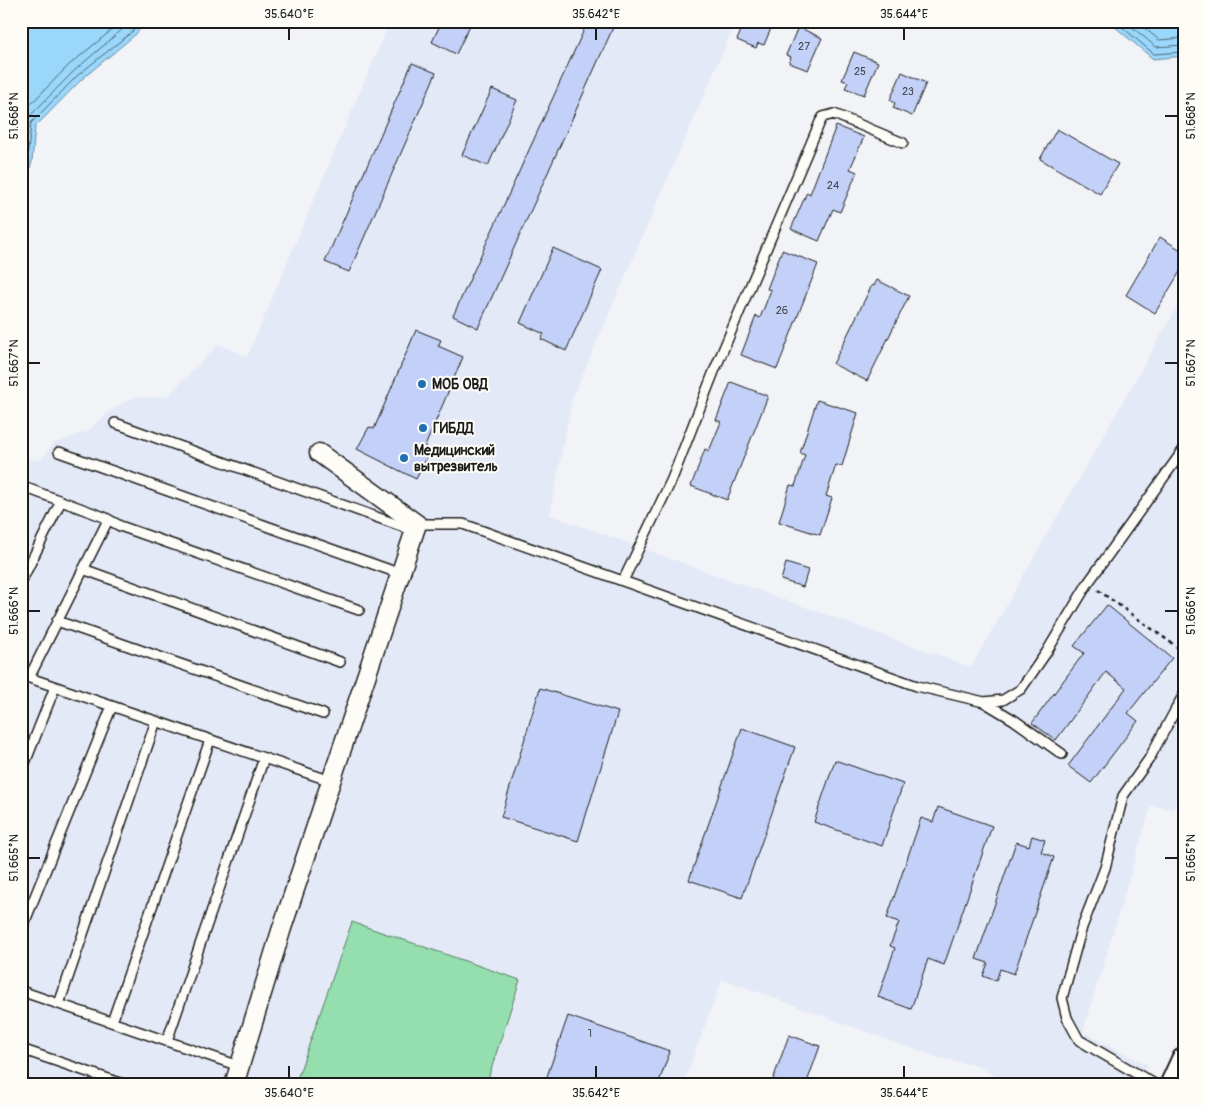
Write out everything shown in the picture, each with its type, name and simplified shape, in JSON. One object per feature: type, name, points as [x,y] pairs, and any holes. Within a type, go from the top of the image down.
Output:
[{"type":"street","points":[[234,1085],[416,527],[319,453]]},
{"type":"street","points":[[1174,1085],[1184,1061]]},
{"type":"lane","points":[[623,581],[672,479],[713,374],[820,122],[828,114],[834,114],[903,143]]},
{"type":"lane","points":[[115,423],[416,527],[463,524],[917,686],[984,702],[1014,720],[1062,754]]},
{"type":"lane","points":[[984,702],[1003,700],[1021,689],[1046,653],[1088,583],[1184,449]]},
{"type":"lane","points":[[59,452],[400,574]]},
{"type":"lane","points":[[21,486],[108,520],[359,610]]},
{"type":"lane","points":[[21,582],[60,501]]},
{"type":"lane","points":[[108,520],[57,621],[25,677],[332,781]]},
{"type":"lane","points":[[84,569],[340,662]]},
{"type":"lane","points":[[57,621],[323,714]]},
{"type":"lane","points":[[21,773],[55,687]]},
{"type":"lane","points":[[1156,1085],[1079,1040],[1067,1018],[1062,998],[1082,927],[1105,868],[1123,796],[1150,759],[1184,694]]},
{"type":"lane","points":[[21,931],[112,706]]},
{"type":"lane","points":[[58,1004],[156,721]]},
{"type":"lane","points":[[112,1022],[210,740]]},
{"type":"lane","points":[[167,1041],[264,758]]},
{"type":"lane","points":[[21,991],[239,1066]]},
{"type":"lane","points":[[21,1049],[126,1085]]},
{"type":"path","points":[[1088,583],[1184,652]]},
{"type":"shaded area","points":[[390,21],[736,21],[572,399],[550,515],[971,667],[1184,295],[1184,786],[1173,809],[1151,806],[1083,1032],[1148,1065],[1138,1085],[1010,1085],[978,1066],[938,1058],[722,979],[683,1085],[486,1085],[520,980],[352,922],[295,1085],[21,1085],[21,455],[39,461],[55,443],[88,431],[111,410],[134,397],[166,397],[219,344],[247,357]]},
{"type":"green space","points":[[352,922],[520,980],[486,1085],[295,1085]]},
{"type":"water","points":[[21,21],[146,21],[136,34],[82,79],[35,127],[32,162],[21,196]]},
{"type":"water","points":[[1108,21],[1184,21],[1184,56],[1153,59]]},
{"type":"building","points":[[442,21],[472,21],[456,54],[432,42]]},
{"type":"building","points":[[588,21],[616,21],[478,328],[453,316]]},
{"type":"building","points":[[745,21],[774,21],[764,45],[758,43],[756,48],[737,40]]},
{"type":"building","points":[[798,27],[822,38],[808,70],[789,63],[791,57],[786,55]]},
{"type":"building","points":[[854,52],[878,62],[864,95],[845,88],[848,82],[842,80]]},
{"type":"building","points":[[412,63],[436,73],[349,272],[325,262]]},
{"type":"building","points":[[902,72],[926,83],[912,116],[893,108],[895,103],[890,100]]},
{"type":"building","points":[[492,89],[517,100],[488,166],[462,155]]},
{"type":"building","points":[[836,126],[864,137],[850,169],[857,172],[840,212],[833,209],[819,241],[791,229],[807,192],[810,194]]},
{"type":"building","points":[[1057,129],[1118,164],[1100,194],[1040,159]]},
{"type":"building","points":[[1160,237],[1184,252],[1184,265],[1155,313],[1126,295]]},
{"type":"building","points":[[553,248],[602,270],[566,351],[541,339],[544,334],[520,323]]},
{"type":"building","points":[[782,250],[818,264],[777,369],[741,355],[756,316],[760,318],[771,290],[767,289]]},
{"type":"building","points":[[877,280],[909,296],[867,381],[833,364],[872,285],[874,286]]},
{"type":"building","name":"МОБ ОВД","points":[[416,330],[441,340],[438,346],[463,357],[423,451],[429,453],[416,479],[357,449],[369,427],[374,429]]},
{"type":"building","points":[[731,382],[768,396],[727,500],[691,486],[705,449],[709,451],[721,422],[716,420]]},
{"type":"building","points":[[817,400],[858,413],[842,466],[836,465],[826,496],[832,498],[820,535],[779,522],[790,485],[795,486],[805,455],[800,453]]},
{"type":"building","points":[[786,563],[808,570],[803,587],[781,580]]},
{"type":"building","points":[[1107,605],[1172,658],[1128,713],[1138,721],[1091,783],[1068,766],[1126,688],[1106,672],[1056,740],[1032,723],[1084,653],[1074,646]]},
{"type":"building","points":[[540,688],[618,712],[578,841],[501,817]]},
{"type":"building","points":[[742,728],[795,747],[742,898],[689,880]]},
{"type":"building","points":[[835,760],[903,784],[882,846],[814,822]]},
{"type":"building","points":[[938,807],[992,826],[944,965],[928,959],[911,1009],[878,997],[895,948],[890,946],[899,922],[887,918],[921,818],[933,822]]},
{"type":"building","points":[[1032,836],[1045,840],[1041,852],[1054,857],[1014,974],[1000,969],[996,981],[983,976],[988,963],[976,959],[1016,842],[1029,846]]},
{"type":"building","points":[[568,1016],[670,1051],[658,1085],[544,1085]]},
{"type":"building","points":[[789,1035],[820,1046],[806,1085],[771,1085]]},
{"type":"place","name":"МОБ ОВД","points":[[422,384]]},
{"type":"place","name":"ГИБДД","points":[[423,428]]},
{"type":"place","name":"Медицинский вытрезвитель","points":[[404,458]]}]
